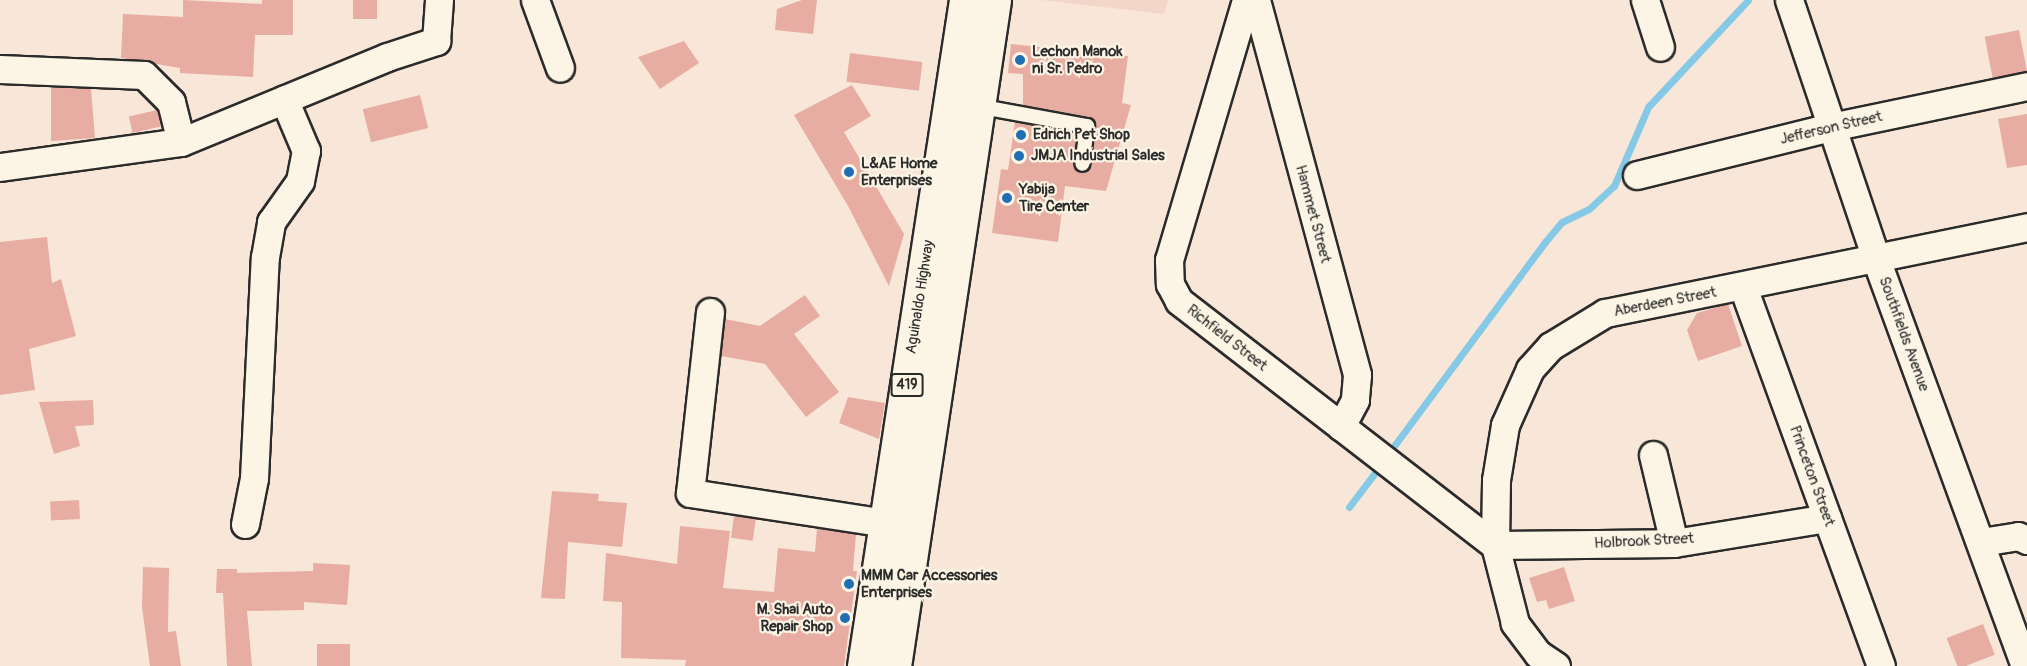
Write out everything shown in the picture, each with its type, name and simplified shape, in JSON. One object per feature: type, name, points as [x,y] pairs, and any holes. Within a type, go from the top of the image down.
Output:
[{"type":"highway","name":"Aguinaldo Highway","points":[[894,666],[964,105],[966,0]]},
{"type":"highway","name":"Aguinaldo Highway","points":[[864,666],[886,523],[964,105],[994,0]]},
{"type":"street","points":[[0,167],[181,142],[387,57],[436,41],[439,0]]},
{"type":"street","points":[[535,0],[560,68]]},
{"type":"street","name":"Richfield Street","points":[[1246,0],[1169,260],[1170,284],[1179,301],[1495,545]]},
{"type":"street","name":"Hammet Street","points":[[1256,0],[1357,375],[1354,400],[1341,426]]},
{"type":"street","points":[[1645,0],[1660,47]]},
{"type":"street","name":"Southfields Avenue","points":[[1790,0],[1876,259],[2025,666]]},
{"type":"street","points":[[0,69],[144,75],[171,102],[181,142]]},
{"type":"street","name":"Jefferson Street","points":[[1637,175],[1831,127],[2027,86]]},
{"type":"street","points":[[245,524],[254,478],[265,257],[271,222],[300,181],[306,151],[284,99]]},
{"type":"street","name":"Aberdeen Street","points":[[1556,666],[1538,654],[1515,623],[1495,545],[1496,480],[1505,425],[1530,369],[1551,345],[1605,313],[1743,287],[2027,227]]},
{"type":"street","name":"Princeton Street","points":[[1743,287],[1881,666]]},
{"type":"street","points":[[710,312],[690,492],[886,523]]},
{"type":"street","points":[[1653,455],[1674,543]]},
{"type":"street","name":"Holbrook Street","points":[[1495,545],[1674,543],[1827,518]]},
{"type":"street","points":[[1981,542],[2018,536],[2027,540]]},
{"type":"lane","points":[[964,105],[1087,126],[1082,164]]},
{"type":"shaded area","points":[[1041,0],[1168,0],[1164,14]]},
{"type":"building","points":[[183,0],[262,4],[262,0],[293,0],[293,35],[255,35],[253,77],[180,73],[180,68],[121,58],[123,14],[183,17]]},
{"type":"building","points":[[353,0],[377,0],[377,19],[353,19]]},
{"type":"building","points":[[802,0],[817,0],[813,34],[775,30],[777,9]]},
{"type":"building","points":[[2019,30],[2027,71],[1993,78],[1985,37]]},
{"type":"building","points":[[684,41],[699,63],[660,89],[638,57]]},
{"type":"building","points":[[1011,44],[1128,56],[1122,103],[1131,105],[1106,191],[1065,186],[1058,242],[992,233],[1001,169],[1008,170],[1015,122],[1077,133],[1073,163],[1081,173],[1091,166],[1096,123],[1089,117],[1023,105],[1023,74],[1008,73]]},
{"type":"building","points":[[850,53],[922,62],[919,91],[846,82]]},
{"type":"building","points":[[852,85],[871,116],[844,132],[904,234],[889,286],[848,206],[794,115]]},
{"type":"building","points":[[51,87],[91,89],[95,138],[51,141]]},
{"type":"building","points":[[420,95],[428,128],[371,142],[363,109]]},
{"type":"building","points":[[157,110],[161,127],[133,133],[129,117]]},
{"type":"building","points":[[2027,114],[2027,165],[2007,168],[1998,119]]},
{"type":"building","points":[[47,237],[52,283],[61,279],[76,336],[29,349],[35,390],[0,395],[0,242]]},
{"type":"building","points":[[805,295],[820,316],[794,334],[839,392],[806,417],[765,364],[721,356],[725,319],[760,326]]},
{"type":"building","points":[[1728,304],[1742,346],[1698,361],[1687,330],[1697,313]]},
{"type":"building","points":[[848,397],[885,403],[879,439],[839,423]]},
{"type":"building","points":[[93,400],[94,425],[75,426],[80,446],[54,454],[39,402]]},
{"type":"building","points":[[552,491],[599,494],[598,501],[627,503],[622,547],[568,542],[565,599],[541,598]]},
{"type":"building","points":[[79,500],[80,519],[51,520],[50,502]]},
{"type":"building","points":[[734,516],[756,519],[753,541],[731,538]]},
{"type":"building","points":[[680,526],[730,531],[723,588],[774,592],[778,548],[815,552],[817,528],[856,534],[853,571],[857,571],[844,666],[685,666],[686,660],[621,658],[622,602],[603,601],[606,553],[677,564]]},
{"type":"building","points":[[313,563],[350,565],[347,605],[304,602],[304,610],[247,611],[252,666],[227,666],[223,593],[216,593],[217,569],[237,569],[237,573],[313,571]]},
{"type":"building","points":[[143,567],[169,568],[168,632],[176,631],[181,666],[150,666],[142,607]]},
{"type":"building","points":[[1564,567],[1575,601],[1549,609],[1546,600],[1537,602],[1529,578]]},
{"type":"building","points":[[1983,624],[1995,655],[1966,666],[1957,666],[1947,638]]},
{"type":"building","points":[[317,644],[350,644],[350,666],[317,666]]},
{"type":"waterway","points":[[1394,446],[1545,242],[1562,222],[1589,209],[1614,186],[1648,107],[1748,0]]},
{"type":"waterway","points":[[1349,507],[1377,470]]},
{"type":"place","name":"Lechon Manok ni Sr. Pedro","points":[[1020,60]]},
{"type":"place","name":"Edrich Pet Shop","points":[[1021,135]]},
{"type":"place","name":"JMJA Industrial Sales","points":[[1019,156]]},
{"type":"place","name":"L&AE Home Enterprises","points":[[849,172]]},
{"type":"place","name":"Yabija Tire Center","points":[[1007,198]]},
{"type":"place","name":"MMM Car Accessories Enterprises","points":[[849,584]]},
{"type":"place","name":"M. Shai Auto Repair Shop","points":[[845,618]]}]
